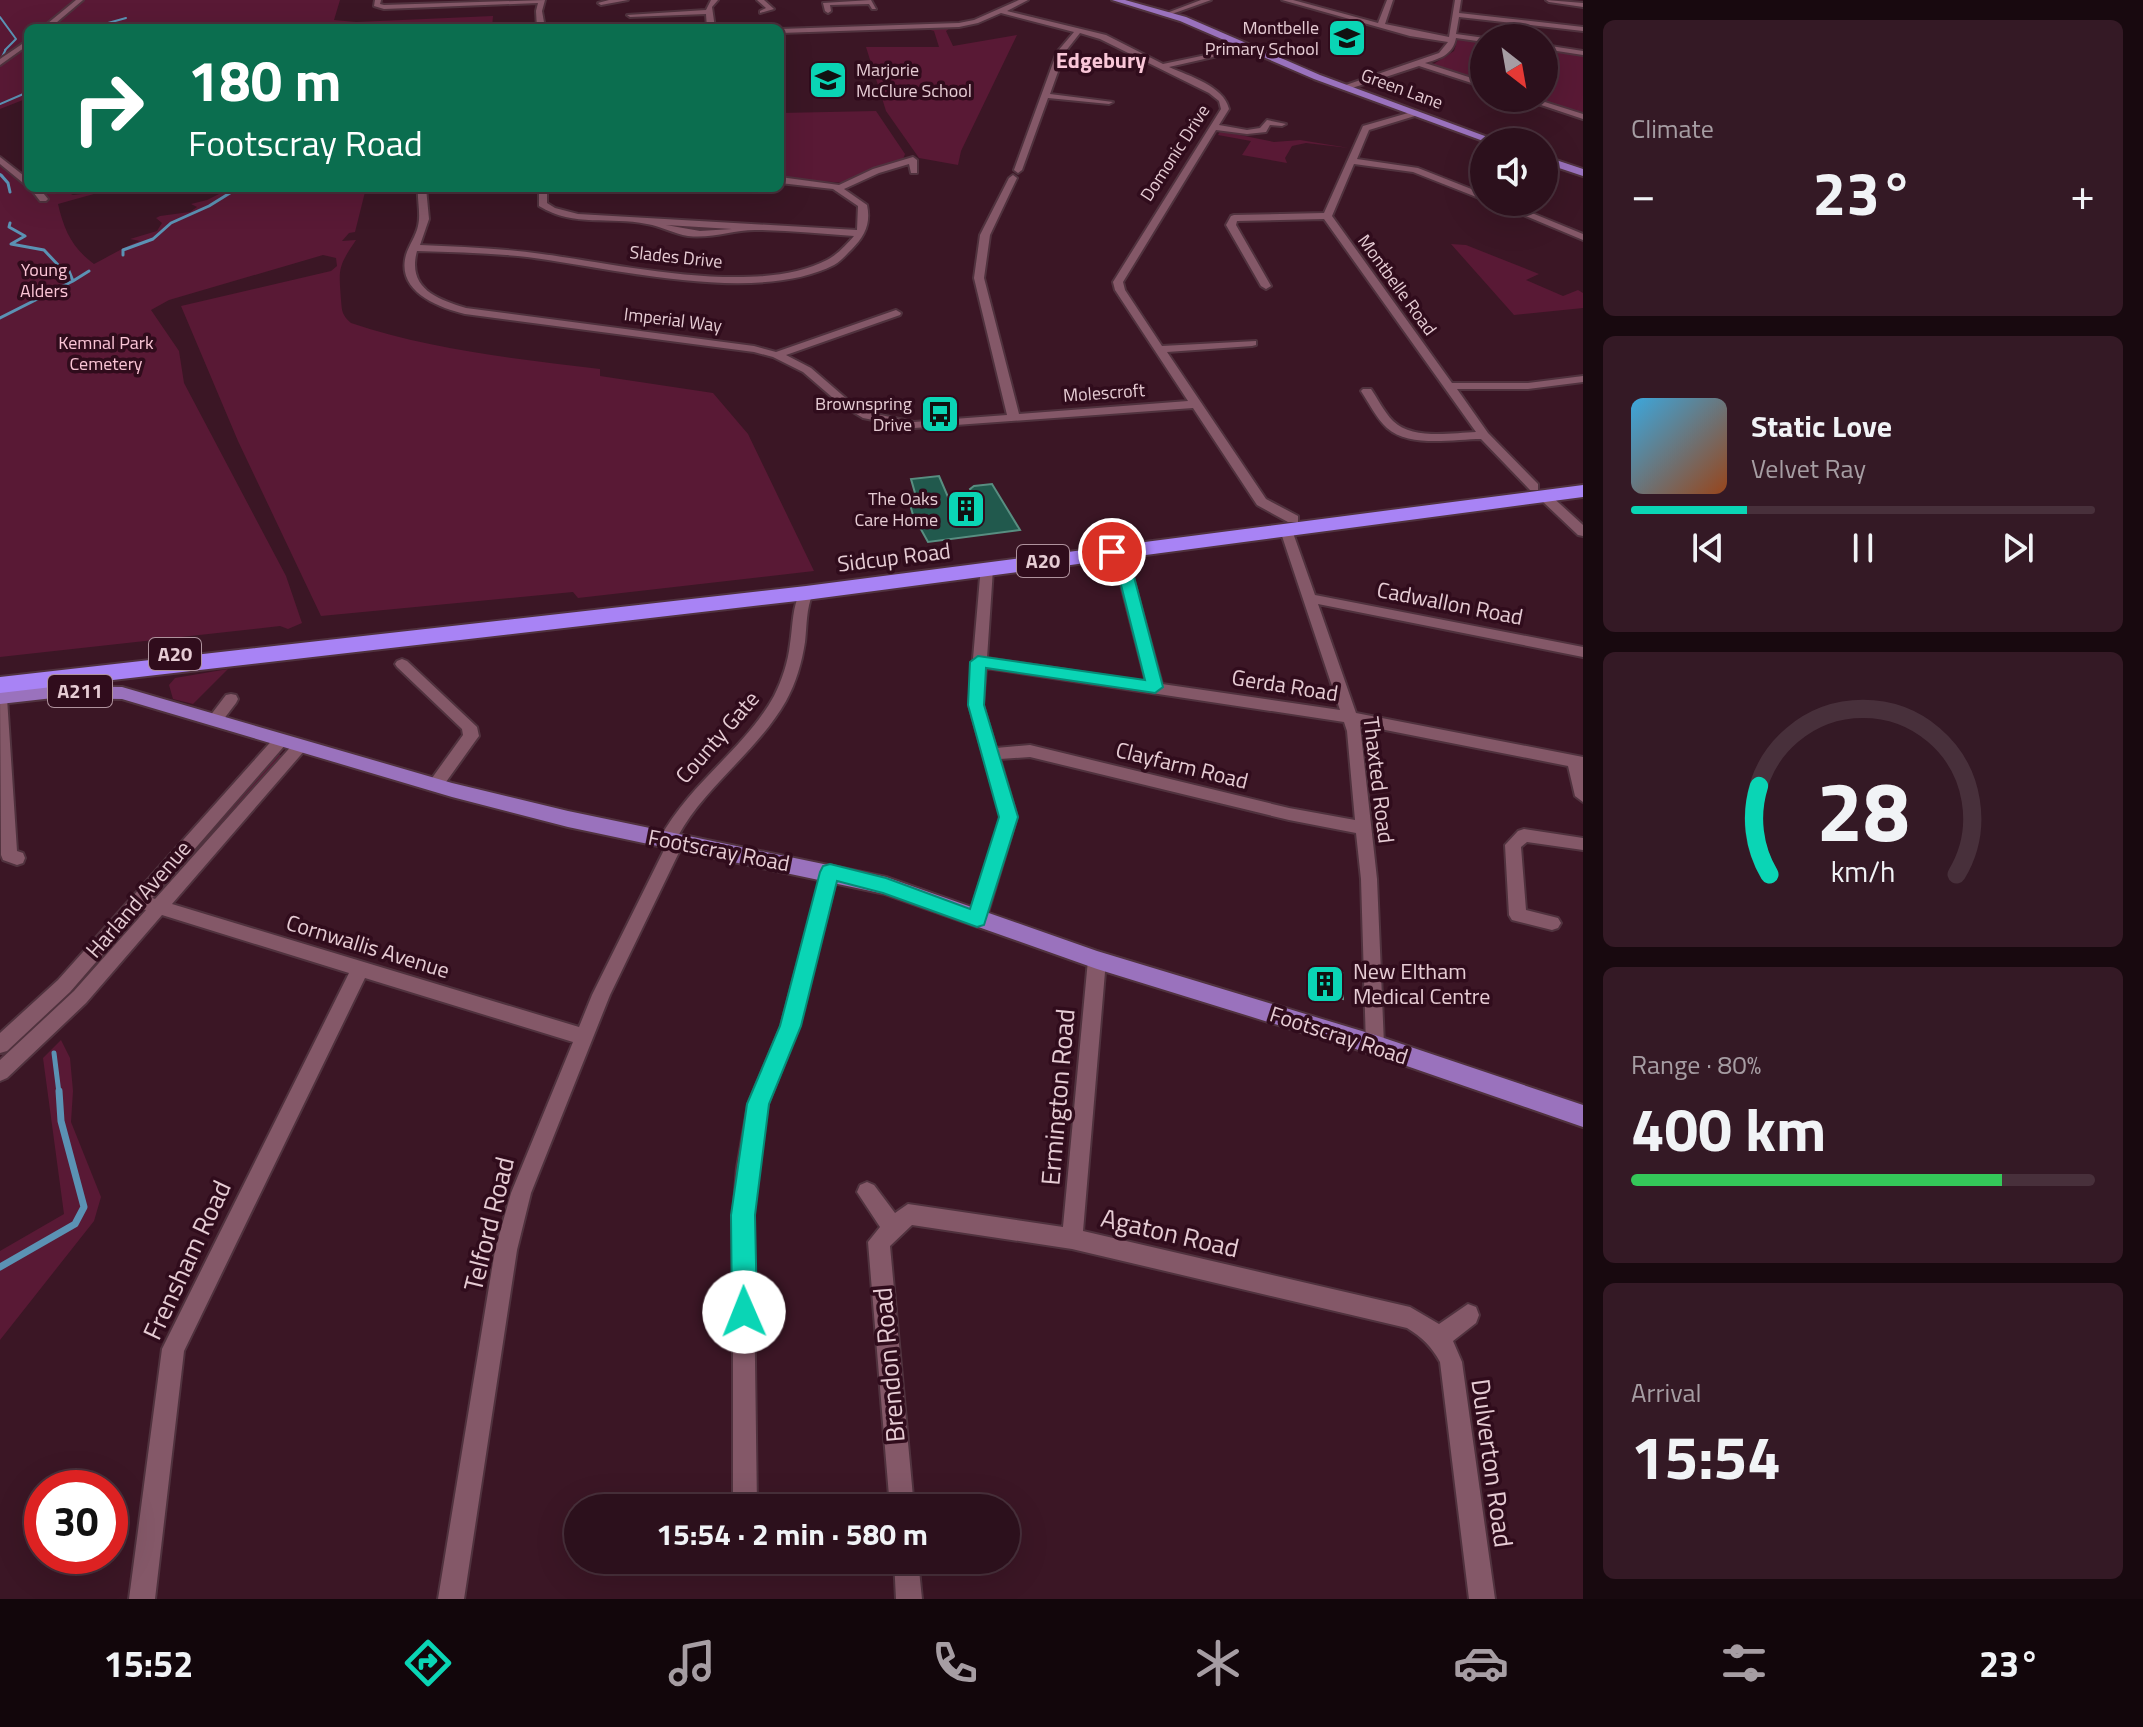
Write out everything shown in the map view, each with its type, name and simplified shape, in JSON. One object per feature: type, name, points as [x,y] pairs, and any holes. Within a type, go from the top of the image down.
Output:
[{"type":"highway","name":"Sidcup Road","points":[[0,685],[780,596],[802,602],[986,569],[1583,480]]},
{"type":"highway","name":"Sidcup Road","points":[[1534,487],[1583,491]]},
{"type":"highway","name":"Sidcup Road","points":[[0,673],[351,635],[1290,524]]},
{"type":"main road","name":"Green Lane","points":[[1116,0],[1167,14],[1346,88],[1470,133]]},
{"type":"main road","points":[[1558,164],[1583,173]]},
{"type":"main road","name":"Footscray Road","points":[[0,698],[89,691],[122,693],[435,785],[672,841],[886,886],[1097,960],[1375,1045],[1583,1116]]},
{"type":"street","points":[[51,24],[80,0]]},
{"type":"street","points":[[378,0],[376,3],[379,6],[542,0],[541,24]]},
{"type":"street","points":[[601,3],[625,0]]},
{"type":"street","points":[[710,24],[709,7],[715,0]]},
{"type":"street","points":[[760,0],[771,9],[762,12]]},
{"type":"street","points":[[784,31],[953,26],[976,22],[1025,0]]},
{"type":"street","points":[[1167,14],[1208,0]]},
{"type":"street","points":[[1285,0],[1381,25],[1470,39]]},
{"type":"street","points":[[1381,25],[1390,0]]},
{"type":"street","points":[[1346,88],[1422,65],[1442,55],[1453,38],[1458,0]]},
{"type":"street","points":[[1549,0],[1583,5]]},
{"type":"street","points":[[828,11],[826,3],[848,1],[871,2],[874,8]]},
{"type":"street","name":"Domonic Drive","points":[[1001,11],[1103,37],[1223,100],[1225,109],[1118,282],[1120,290],[1261,502],[1290,524]]},
{"type":"street","points":[[632,13],[709,12]]},
{"type":"street","points":[[1456,15],[1583,29]]},
{"type":"street","points":[[1014,418],[979,278],[985,235],[1015,174],[1047,96],[1061,52],[1079,30]]},
{"type":"street","points":[[0,63],[24,45]]},
{"type":"street","points":[[1162,66],[1249,48]]},
{"type":"street","points":[[1558,49],[1583,53]]},
{"type":"street","points":[[1422,65],[1470,80]]},
{"type":"street","points":[[1047,96],[1109,102]]},
{"type":"street","points":[[1558,109],[1583,117]]},
{"type":"street","points":[[1266,286],[1252,271],[1231,225],[1234,218],[1327,216],[1369,125],[1415,113]]},
{"type":"street","points":[[1252,119],[1282,124]]},
{"type":"street","points":[[1214,127],[1255,132],[1263,130],[1267,122]]},
{"type":"street","points":[[0,160],[24,181]]},
{"type":"street","points":[[838,189],[876,171],[913,160],[914,171]]},
{"type":"street","points":[[1352,161],[1415,170],[1470,192]]},
{"type":"street","points":[[543,192],[542,204],[554,211],[650,221],[672,232],[721,235],[751,227],[860,233],[864,217],[862,205],[838,189],[810,182],[784,180]]},
{"type":"street","points":[[37,192],[43,199]]},
{"type":"street","name":"Imperial Way","points":[[422,192],[424,221],[409,265],[414,283],[430,298],[451,307],[754,349],[777,355],[816,376],[857,411],[884,421],[914,425],[1014,418]]},
{"type":"street","name":"Montbelle Road","points":[[1327,216],[1484,435],[1583,532]]},
{"type":"street","points":[[1531,216],[1583,237]]},
{"type":"street","name":"Slades Drive","points":[[414,248],[523,254],[674,274],[758,280],[794,276],[830,265],[846,254],[860,233]]},
{"type":"street","points":[[777,355],[896,313]]},
{"type":"street","points":[[1161,349],[1252,343]]},
{"type":"street","points":[[1448,386],[1528,386],[1583,379]]},
{"type":"street","points":[[1367,391],[1390,425],[1400,431],[1413,435],[1484,435]]},
{"type":"street","name":"Molescroft","points":[[1014,418],[1197,404]]},
{"type":"street","name":"Thaxted Road","points":[[1290,524],[1309,598],[1355,731],[1369,879],[1375,1045]]},
{"type":"street","points":[[1112,552],[1126,577],[1155,687]]},
{"type":"street","points":[[977,919],[1009,817],[976,705],[986,569]]},
{"type":"street","name":"Cadwallon Road","points":[[1309,598],[1583,652]]},
{"type":"street","name":"County Gate","points":[[672,841],[691,799],[742,746],[780,697],[795,655],[802,602]]},
{"type":"street","name":"Gerda Road","points":[[978,662],[1351,718],[1579,762]]},
{"type":"street","points":[[402,664],[469,725],[471,736],[435,785]]},
{"type":"street","points":[[0,698],[9,855],[17,858]]},
{"type":"street","points":[[215,720],[231,699]]},
{"type":"street","name":"Harland Avenue","points":[[0,1045],[64,986],[139,901],[290,743]]},
{"type":"street","name":"Harland Avenue","points":[[0,1072],[80,997],[161,908],[290,743]]},
{"type":"street","name":"Clayfarm Road","points":[[990,754],[1030,751],[1289,814],[1363,828]]},
{"type":"street","points":[[1579,762],[1583,796]]},
{"type":"street","points":[[1552,923],[1518,915],[1513,845],[1524,835],[1535,834],[1583,844]]},
{"type":"street","name":"Telford Road","points":[[451,1599],[506,1250],[521,1193],[583,1037],[672,841]]},
{"type":"street","points":[[745,1494],[743,1215],[747,1168],[758,1104],[790,1026],[830,872]]},
{"type":"street","name":"Cornwallis Avenue","points":[[139,901],[583,1037]]},
{"type":"street","name":"Ermington Road","points":[[1072,1239],[1097,960]]},
{"type":"street","name":"Frensham Road","points":[[142,1599],[173,1349],[361,968]]},
{"type":"street","points":[[867,1192],[894,1229]]},
{"type":"street","name":"Agaton Road","points":[[894,1229],[908,1214],[1072,1239],[1410,1318],[1427,1326],[1439,1338]]},
{"type":"street","name":"Brendon Road","points":[[894,1229],[879,1242],[901,1494]]},
{"type":"street","points":[[1439,1338],[1468,1315]]},
{"type":"street","name":"Dulverton Road","points":[[1439,1338],[1451,1362],[1482,1599]]},
{"type":"street","points":[[907,1574],[909,1599]]},
{"type":"green space","points":[[0,0],[340,0],[334,20],[356,22],[493,16],[492,24],[24,24],[24,100],[0,109]]},
{"type":"green space","points":[[950,28],[946,31],[953,46],[1017,35],[961,151],[958,165],[919,158],[886,111],[866,47],[939,47],[934,31],[927,29]]},
{"type":"green space","points":[[1458,38],[1470,40],[1470,77],[1432,65],[1454,51]]},
{"type":"green space","points":[[1558,51],[1583,55],[1583,114],[1558,106]]},
{"type":"green space","points":[[876,111],[905,154],[902,162],[846,183],[784,178],[784,113]]},
{"type":"green space","points":[[1220,131],[1274,142],[1300,140],[1349,148],[1306,143],[1292,146],[1285,158],[1287,163],[1242,155],[1251,141],[1218,135]]},
{"type":"green space","points":[[0,161],[24,174],[24,192],[67,192],[73,195],[101,192],[58,204],[70,238],[94,264],[140,241],[130,239],[157,231],[162,223],[156,218],[190,212],[197,207],[191,204],[223,192],[365,192],[355,232],[349,233],[342,241],[356,240],[342,263],[340,275],[342,310],[351,323],[443,347],[600,369],[600,376],[713,393],[748,434],[814,571],[578,598],[573,592],[321,616],[238,441],[181,306],[331,271],[337,266],[336,258],[323,255],[169,300],[151,310],[179,351],[184,383],[286,576],[302,623],[288,629],[280,626],[0,657]]},
{"type":"green space","points":[[1451,244],[1466,245],[1539,274],[1526,280],[1563,296],[1578,290],[1583,293],[1583,308],[1514,315]]},
{"type":"green space","points":[[228,669],[193,704],[173,699],[169,685],[175,678]]},
{"type":"green space","points":[[277,754],[284,756],[167,890],[159,888]]},
{"type":"green space","points":[[61,1040],[70,1058],[73,1091],[71,1122],[101,1197],[94,1221],[0,1340],[0,1251],[64,1214],[43,1058]]},
{"type":"building","name":"The Oaks Care Home","points":[[939,476],[948,497],[973,495],[970,489],[974,486],[992,484],[1020,530],[928,542],[909,501],[917,500],[911,479]]},
{"type":"building","name":"New Eltham Medical Centre","points":[[1319,968],[1343,973],[1343,999],[1308,991],[1308,974],[1319,977]]},
{"type":"waterway","points":[[0,17],[16,39],[6,49]]},
{"type":"waterway","points":[[104,24],[126,18]]},
{"type":"waterway","points":[[0,61],[6,49]]},
{"type":"waterway","points":[[0,104],[24,94]]},
{"type":"waterway","points":[[1,175],[8,183],[10,192]]},
{"type":"waterway","points":[[123,255],[123,250],[153,239],[171,223],[232,192]]},
{"type":"waterway","points":[[10,223],[9,227],[25,236],[11,244],[44,250],[60,267],[69,271],[73,281]]},
{"type":"waterway","points":[[73,281],[89,271]]},
{"type":"waterway","points":[[0,318],[73,281]]},
{"type":"waterway","points":[[54,1053],[59,1093]]},
{"type":"waterway","points":[[0,1267],[75,1224],[84,1207],[61,1121],[59,1091]]},
{"type":"place","name":"Montbelle Primary School","points":[[1347,38]]},
{"type":"place","name":"Marjorie McClure School","points":[[828,80]]},
{"type":"place","name":"Brownspring Drive","points":[[940,414]]},
{"type":"place","name":"The Oaks Care Home","points":[[966,509]]},
{"type":"place","name":"New Eltham Medical Centre","points":[[1325,984]]},
{"type":"district","name":"Edgebury","points":[[1101,60]]},
{"type":"route","points":[[744,1312],[743,1215],[758,1104],[790,1026],[830,872],[886,886],[977,919],[1009,817],[976,705],[978,662],[1155,687],[1126,577],[1112,552]]},
{"type":"park label","name":"Young Alders","points":[[44,280]]},
{"type":"park label","name":"Kemnal Park Cemetery","points":[[106,353]]}]
